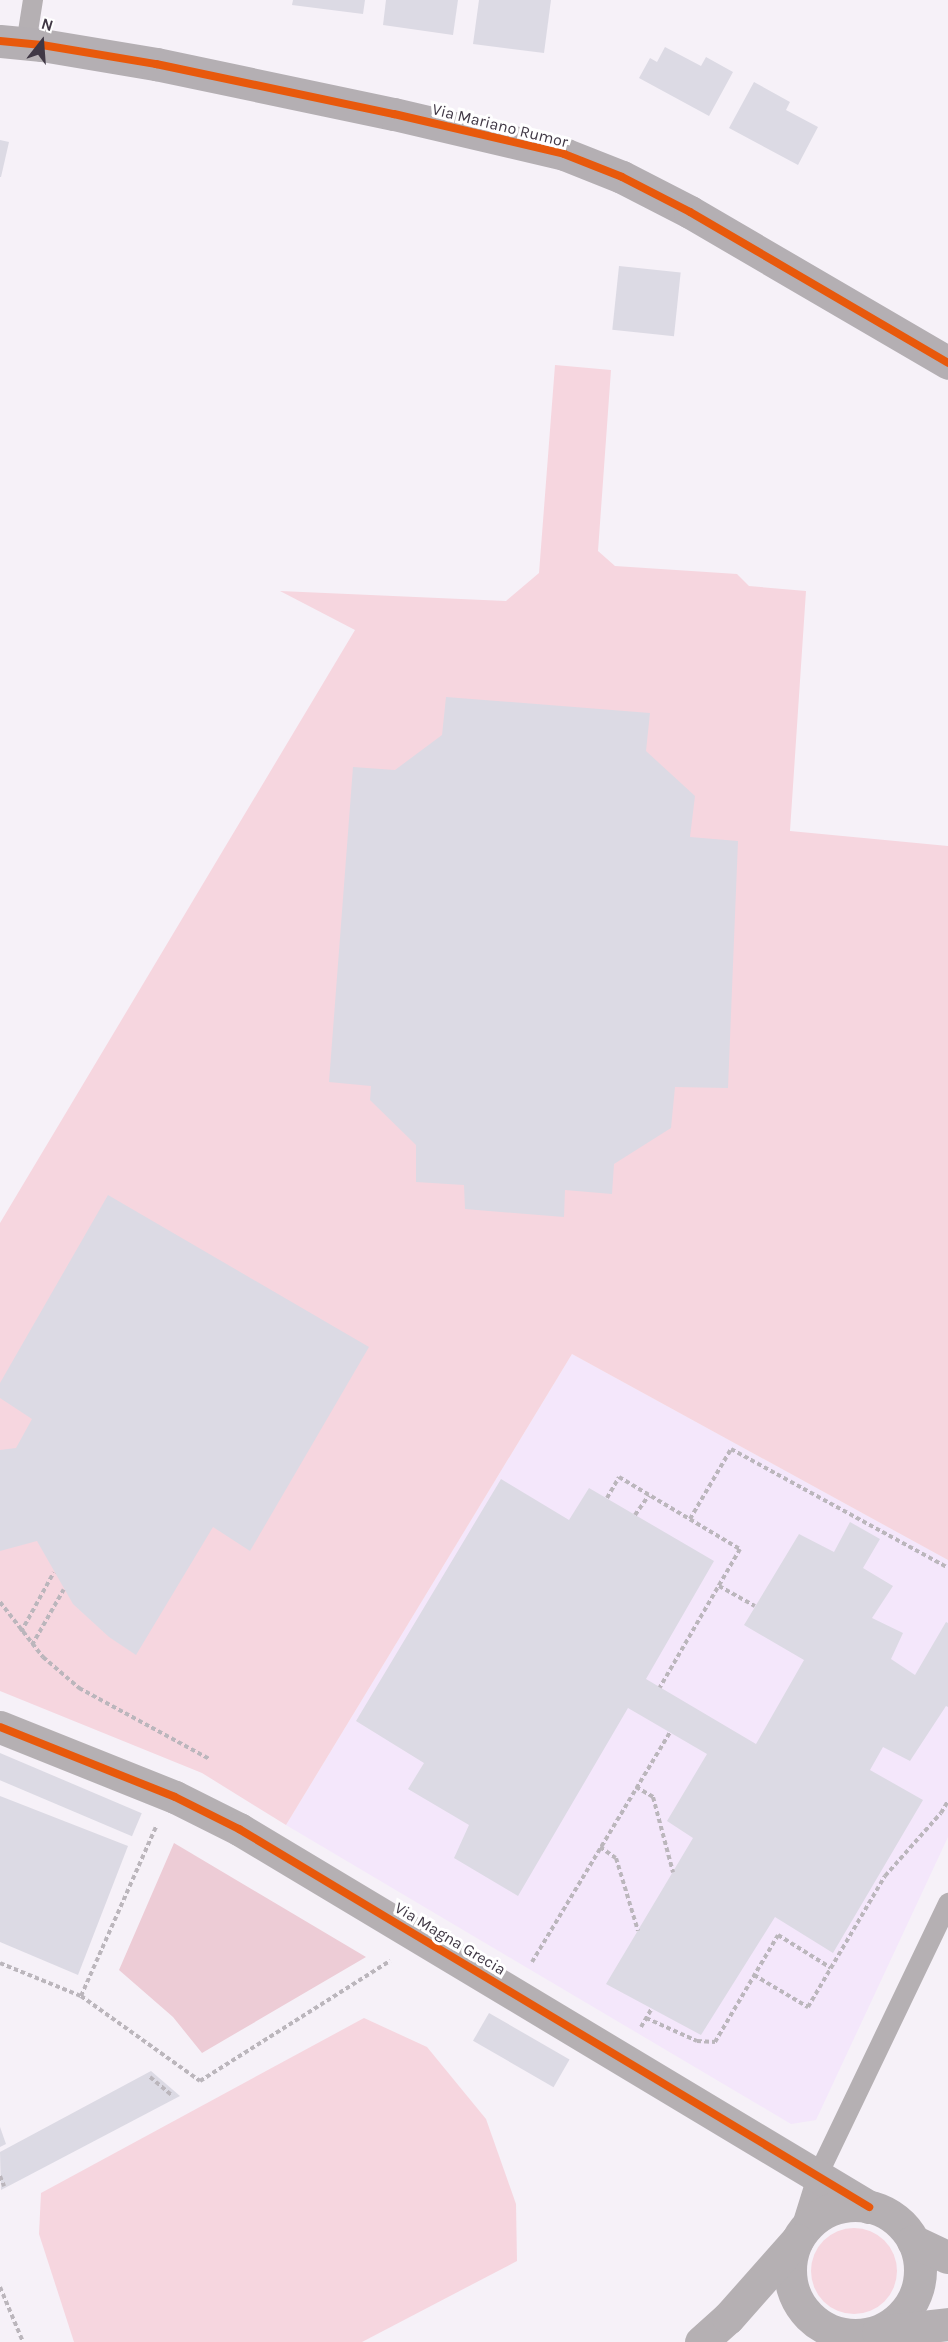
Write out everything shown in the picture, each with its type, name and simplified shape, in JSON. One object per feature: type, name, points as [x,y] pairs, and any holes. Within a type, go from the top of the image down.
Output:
[{"type":"street","name":"Via Mariano Rumor","points":[[13,43],[156,64],[394,114],[564,154],[622,177],[690,212],[948,363]]},
{"type":"street","name":"Via Magna Grecia","points":[[0,1727],[175,1797],[239,1829],[869,2207]]},
{"type":"street","points":[[701,2342],[735,2310],[811,2222],[828,2211],[848,2205],[869,2207],[887,2213],[902,2225],[914,2241],[920,2259],[920,2278],[915,2296],[898,2318],[859,2333],[828,2329],[813,2319],[801,2306],[794,2290],[790,2272],[792,2255],[798,2238]]},
{"type":"street","points":[[914,2241],[948,2257]]},
{"type":"street","points":[[811,2342],[859,2333],[948,2324]]},
{"type":"lane","points":[[13,43],[33,0]]},
{"type":"lane","points":[[798,2238],[816,2177],[948,1903]]},
{"type":"path","points":[[690,1519],[731,1449],[948,1568]]},
{"type":"path","points":[[607,1498],[619,1477],[740,1549],[660,1687]]},
{"type":"path","points":[[635,1515],[649,1495]]},
{"type":"path","points":[[21,1632],[54,1572]]},
{"type":"path","points":[[719,1586],[755,1606]]},
{"type":"path","points":[[32,1646],[64,1589]]},
{"type":"path","points":[[0,1602],[32,1646],[79,1688],[208,1759]]},
{"type":"path","points":[[529,1968],[670,1732]]},
{"type":"path","points":[[636,1786],[653,1797],[673,1872]]},
{"type":"path","points":[[754,1975],[808,2007],[885,1876],[941,1813],[948,1801]]},
{"type":"path","points":[[81,1996],[158,1821]]},
{"type":"path","points":[[600,1847],[616,1858],[638,1931]]},
{"type":"path","points":[[646,2018],[697,2041],[715,2042],[777,1935],[831,1968]]},
{"type":"path","points":[[0,1963],[81,1996],[200,2080],[395,1958]]},
{"type":"path","points":[[638,2033],[652,2008]]},
{"type":"path","points":[[150,2077],[173,2096]]},
{"type":"path","points":[[0,2176],[4,2186]]},
{"type":"path","points":[[0,2287],[23,2342]]},
{"type":"shaded area","points":[[555,365],[611,370],[598,551],[615,566],[737,574],[749,586],[806,591],[790,831],[948,846],[948,1560],[572,1354],[286,1825],[202,1773],[0,1691],[0,1223],[355,630],[280,591],[506,601],[539,573]]},
{"type":"shaded area","points":[[572,1354],[948,1560],[948,1837],[816,2120],[791,2124],[286,1825]]},
{"type":"shaded area","points":[[174,1843],[366,1957],[202,2053],[173,2017],[119,1970]]},
{"type":"shaded area","points":[[364,2018],[427,2047],[486,2119],[516,2204],[517,2261],[362,2342],[74,2342],[39,2234],[41,2193]]},
{"type":"shaded area","points":[[854,2228],[871,2231],[890,2247],[894,2254],[897,2271],[894,2288],[878,2307],[871,2311],[854,2314],[837,2311],[818,2295],[814,2288],[811,2271],[814,2254],[830,2235],[837,2231]]},
{"type":"building","points":[[293,0],[365,0],[363,14],[292,5]]},
{"type":"building","points":[[386,0],[458,0],[453,35],[383,25]]},
{"type":"building","points":[[479,0],[551,0],[544,53],[473,44]]},
{"type":"building","points":[[665,47],[701,66],[706,57],[733,72],[709,116],[639,78],[650,58],[657,62]]},
{"type":"building","points":[[754,82],[790,102],[786,110],[818,127],[798,165],[729,128]]},
{"type":"building","points":[[0,140],[9,142],[1,177],[0,177]]},
{"type":"building","points":[[619,266],[681,272],[674,336],[612,330]]},
{"type":"building","points":[[446,697],[650,713],[646,751],[695,796],[690,837],[738,841],[728,1088],[675,1087],[671,1128],[614,1164],[612,1194],[565,1190],[564,1217],[465,1209],[464,1185],[416,1182],[416,1145],[370,1100],[371,1086],[329,1082],[353,767],[395,770],[442,735]]},
{"type":"building","points":[[108,1195],[369,1347],[250,1551],[213,1527],[136,1655],[109,1637],[73,1604],[37,1541],[0,1551],[0,1450],[16,1448],[32,1419],[0,1398],[0,1383]]},
{"type":"building","points":[[501,1479],[569,1520],[589,1488],[714,1561],[646,1679],[756,1744],[804,1660],[744,1625],[799,1534],[834,1552],[850,1522],[880,1539],[863,1568],[893,1586],[872,1618],[903,1633],[891,1659],[915,1675],[946,1622],[948,1623],[948,1707],[946,1706],[910,1761],[883,1747],[870,1770],[923,1800],[833,1953],[775,1917],[701,2035],[606,1984],[693,1838],[667,1821],[707,1754],[628,1708],[518,1896],[454,1858],[469,1825],[408,1789],[424,1763],[356,1721]]},
{"type":"building","points":[[0,1753],[142,1813],[132,1836],[0,1780]]},
{"type":"building","points":[[0,1796],[128,1846],[78,1975],[0,1942]]},
{"type":"building","points":[[489,2013],[570,2060],[554,2087],[473,2041]]},
{"type":"building","points":[[151,2071],[180,2096],[1,2190],[0,2152]]},
{"type":"building","points":[[0,2127],[6,2144],[0,2147]]},
{"type":"cycle path","points":[[0,41],[42,45],[156,64],[394,114],[564,154],[622,177],[690,212],[948,363]]},
{"type":"cycle path","points":[[0,1727],[175,1797],[239,1829],[869,2207]]}]
